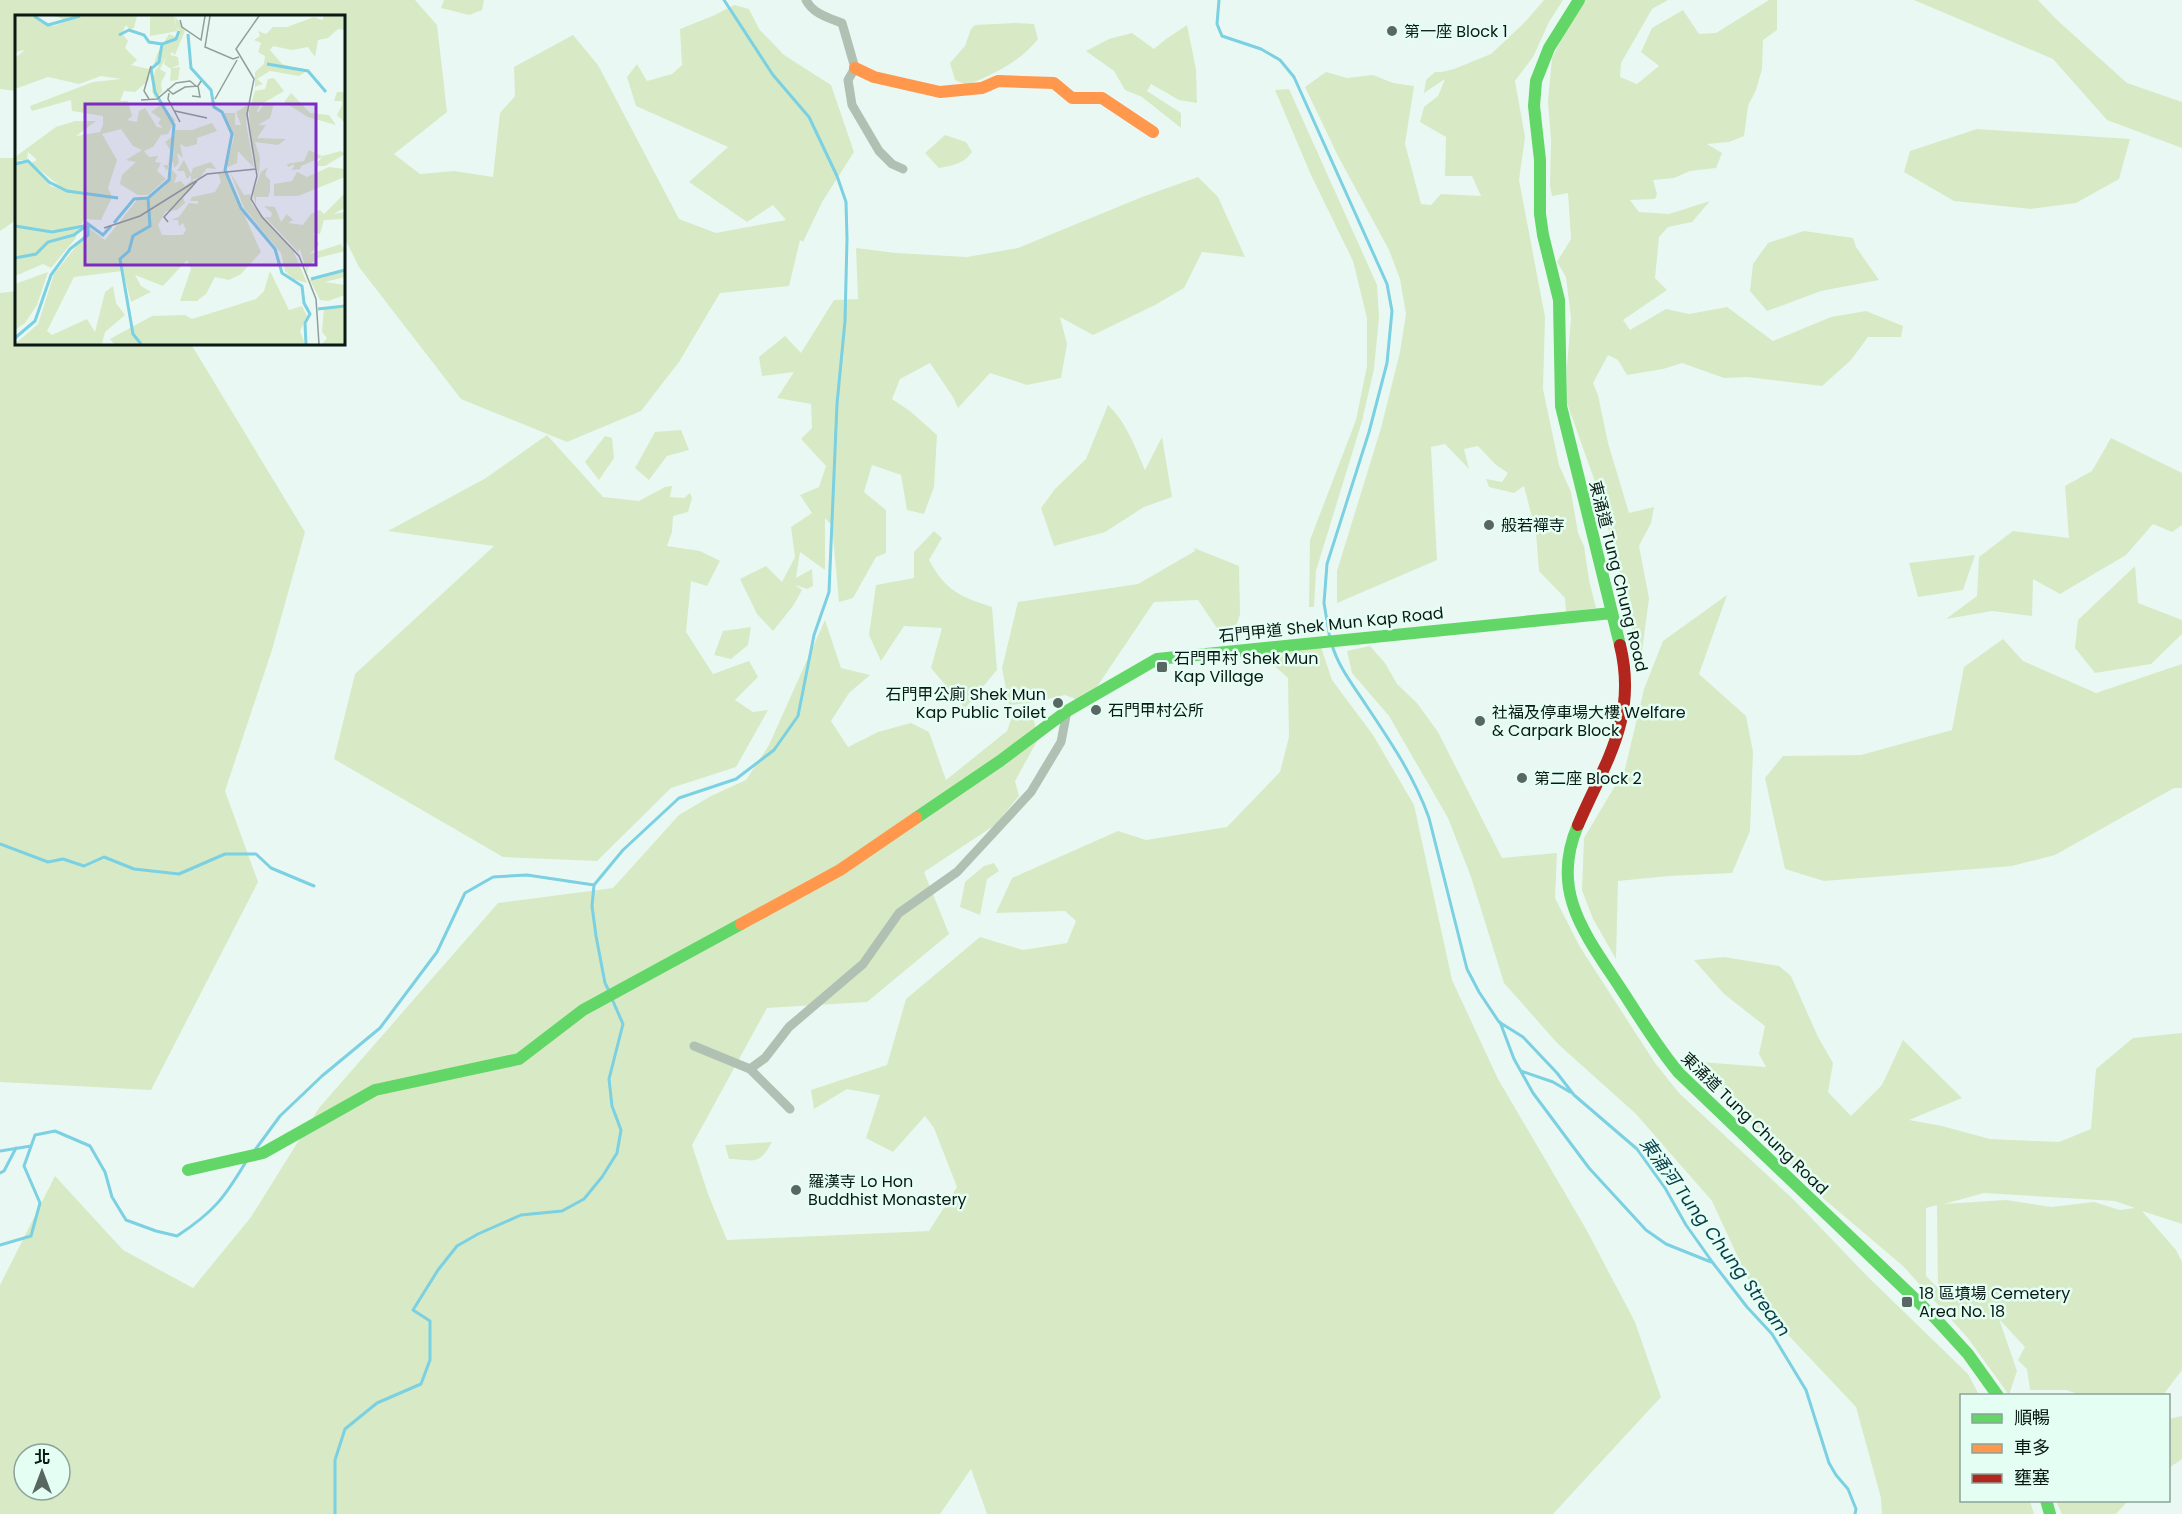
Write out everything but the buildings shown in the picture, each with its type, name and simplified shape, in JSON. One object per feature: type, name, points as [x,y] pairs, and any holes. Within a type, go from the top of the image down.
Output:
[{"type":"street","points":[[806,0],[808,5],[822,15],[842,23],[855,68],[848,80],[852,105],[877,149],[892,164],[903,169]]},
{"type":"street","name":"東涌道 Tung Chung Road","points":[[1579,0],[1549,48],[1536,81],[1534,106],[1540,160],[1540,214],[1542,235],[1559,300],[1561,406],[1628,683],[1626,710],[1619,736],[1576,826],[1570,846],[1566,867],[1571,904],[1579,923],[1658,1046],[1678,1073],[1936,1319],[1968,1354],[1997,1394]]},
{"type":"street","points":[[855,68],[874,77],[940,92],[982,88],[998,81],[1054,83],[1072,98],[1102,98],[1153,132]]},
{"type":"street","name":"石門甲道 Shek Mun Kap Road","points":[[188,1170],[263,1153],[375,1090],[519,1059],[583,1010],[840,870],[1000,761],[1067,711],[1157,659],[1612,613]]},
{"type":"street","points":[[750,1069],[765,1058],[789,1026],[863,964],[899,913],[957,872],[1031,792],[1060,742],[1067,711]]},
{"type":"street","points":[[694,1047],[750,1069],[790,1109]]},
{"type":"green space","points":[[0,0],[415,0],[437,25],[447,112],[394,154],[420,174],[454,171],[493,177],[500,113],[515,96],[514,67],[573,35],[598,65],[679,219],[716,233],[786,220],[773,205],[747,222],[689,182],[728,147],[636,106],[627,77],[637,64],[647,81],[672,74],[682,65],[680,29],[734,5],[749,9],[759,29],[784,55],[831,85],[854,152],[822,202],[803,242],[800,240],[789,286],[720,293],[679,362],[641,411],[567,442],[461,399],[359,267],[345,239],[345,15],[15,15],[15,91],[0,89]]},
{"type":"green space","points":[[444,0],[484,0],[482,10],[469,15],[441,8]]},
{"type":"green space","points":[[1544,0],[1563,0],[1549,22],[1533,57],[1515,81],[1525,137],[1519,180],[1545,317],[1543,389],[1559,465],[1571,492],[1596,608],[1566,612],[1565,598],[1539,571],[1536,533],[1524,486],[1514,493],[1489,487],[1486,479],[1502,482],[1508,473],[1495,464],[1478,446],[1464,449],[1469,469],[1445,444],[1431,447],[1437,560],[1337,603],[1337,571],[1381,428],[1400,352],[1406,314],[1400,279],[1389,250],[1338,156],[1305,87],[1326,72],[1347,78],[1373,75],[1393,83],[1414,86],[1405,144],[1421,204],[1431,205],[1441,194],[1481,196],[1472,176],[1445,176],[1446,137],[1420,122],[1424,107],[1438,96],[1445,79],[1424,93],[1426,80],[1435,72],[1454,69],[1491,54],[1526,21]]},
{"type":"green space","points":[[1582,0],[1668,0],[1652,9],[1621,63],[1620,77],[1637,84],[1659,66],[1641,52],[1652,28],[1683,10],[1699,34],[1716,33],[1769,0],[1777,0],[1777,30],[1763,40],[1762,69],[1756,90],[1748,106],[1744,136],[1729,142],[1707,144],[1722,153],[1716,168],[1690,171],[1674,178],[1653,180],[1657,194],[1655,199],[1630,200],[1639,212],[1669,214],[1710,201],[1692,222],[1668,227],[1659,237],[1655,278],[1667,290],[1623,320],[1630,330],[1666,309],[1689,314],[1727,307],[1773,341],[1831,317],[1866,311],[1903,326],[1901,337],[1868,337],[1851,360],[1822,386],[1747,377],[1724,378],[1682,363],[1663,369],[1627,375],[1618,360],[1608,355],[1593,383],[1629,513],[1654,507],[1651,523],[1639,546],[1649,598],[1640,667],[1624,590],[1599,493],[1567,403],[1571,318],[1566,277],[1557,262],[1571,239],[1568,193],[1552,196],[1550,186],[1551,141],[1548,101],[1552,58]]},
{"type":"green space","points":[[1914,0],[2038,0],[2127,83],[2182,102],[2182,148],[2107,120],[2053,59]]},
{"type":"green space","points":[[1034,24],[1038,39],[1031,47],[1006,66],[977,81],[967,85],[955,80],[950,63],[965,46],[971,29],[975,25]]},
{"type":"green space","points":[[1187,25],[1196,69],[1197,103],[1179,100],[1151,84],[1147,91],[1181,113],[1181,128],[1142,97],[1125,90],[1114,71],[1086,51],[1109,39],[1132,33],[1154,49]]},
{"type":"green space","points":[[1289,89],[1377,285],[1379,317],[1374,369],[1362,421],[1316,571],[1314,607],[1309,607],[1310,540],[1356,420],[1367,366],[1367,318],[1353,261],[1311,175],[1275,90]]},
{"type":"green space","points":[[1977,129],[2130,139],[2119,179],[2076,203],[2031,209],[1954,201],[1904,172],[1910,151]]},
{"type":"green space","points":[[945,135],[966,142],[972,152],[962,162],[939,168],[925,153]]},
{"type":"green space","points":[[0,158],[15,158],[15,221],[0,231]]},
{"type":"green space","points":[[1198,177],[1218,197],[1245,257],[1202,252],[1184,288],[1093,335],[1060,317],[1067,344],[1061,378],[1027,385],[990,373],[958,408],[930,363],[900,379],[892,399],[910,411],[937,435],[934,487],[924,514],[907,510],[901,475],[872,465],[864,492],[886,510],[886,553],[876,557],[853,598],[839,602],[832,526],[825,518],[825,570],[800,552],[796,578],[812,569],[813,586],[807,589],[795,585],[802,590],[793,606],[773,631],[757,614],[740,579],[766,566],[782,582],[795,557],[791,527],[812,513],[800,495],[819,487],[826,466],[801,439],[812,428],[811,404],[777,398],[794,372],[762,376],[759,357],[785,336],[801,353],[834,300],[858,299],[856,248],[967,257],[1018,248],[1142,197]]},
{"type":"green space","points":[[1804,231],[1853,238],[1856,247],[1879,280],[1821,291],[1767,311],[1750,291],[1753,264],[1768,243]]},
{"type":"green space","points":[[15,291],[15,345],[192,345],[305,532],[272,650],[225,791],[258,882],[151,1090],[0,1082],[0,293]]},
{"type":"green space","points":[[1108,405],[1125,427],[1145,470],[1162,437],[1172,497],[1144,507],[1105,532],[1054,546],[1041,508],[1055,489],[1086,459]]},
{"type":"green space","points":[[681,430],[689,450],[667,456],[649,480],[635,468],[655,432]]},
{"type":"green space","points":[[547,435],[603,497],[639,501],[665,487],[672,486],[670,497],[684,498],[690,493],[692,498],[688,512],[673,516],[672,532],[667,546],[700,551],[720,561],[707,586],[691,581],[686,632],[713,674],[749,661],[758,677],[735,700],[753,712],[768,710],[736,767],[671,788],[597,861],[503,857],[334,759],[355,674],[494,546],[388,531],[486,478]]},
{"type":"green space","points":[[605,436],[612,438],[614,458],[599,480],[585,462]]},
{"type":"green space","points":[[2111,438],[2182,473],[2182,525],[2172,532],[2153,524],[2126,555],[2060,594],[2033,579],[2032,616],[1992,611],[1946,619],[1977,596],[1979,557],[2013,531],[2069,538],[2065,486],[2092,471]]},
{"type":"green space","points":[[934,531],[942,538],[929,560],[941,579],[954,591],[992,607],[997,670],[965,708],[931,668],[942,628],[904,626],[881,661],[869,635],[876,585],[914,578],[914,552]]},
{"type":"green space","points":[[1194,548],[1239,566],[1240,614],[1236,627],[1221,634],[1198,600],[1154,602],[1086,703],[1065,695],[1009,705],[1002,668],[1018,602],[1138,584],[1195,551]]},
{"type":"green space","points":[[1975,555],[1963,590],[1918,597],[1909,563]]},
{"type":"green space","points":[[2135,566],[2138,603],[2182,620],[2182,634],[2151,664],[2095,673],[2075,648],[2078,620]]},
{"type":"green space","points":[[1727,595],[1699,674],[1746,716],[1753,752],[1750,831],[1732,873],[1618,881],[1616,959],[1593,919],[1582,890],[1584,838],[1625,769],[1644,689],[1663,641]]},
{"type":"green space","points":[[825,620],[841,668],[870,675],[849,693],[831,721],[848,747],[878,732],[911,723],[929,732],[946,780],[1007,731],[1014,711],[1033,712],[1037,741],[1015,781],[1019,796],[995,825],[924,872],[949,934],[867,1002],[767,1008],[692,1145],[708,1194],[727,1240],[929,1231],[957,1187],[934,1128],[925,1116],[893,1152],[866,1138],[880,1095],[847,1089],[814,1109],[811,1090],[887,1065],[906,999],[980,937],[1023,950],[1067,943],[1076,921],[1065,911],[996,913],[1012,878],[1118,831],[1146,840],[1227,827],[1280,772],[1289,737],[1288,678],[1260,653],[1321,647],[1332,680],[1373,735],[1414,805],[1452,980],[1498,1079],[1586,1229],[1635,1322],[1661,1397],[1553,1514],[987,1514],[971,1469],[940,1514],[0,1514],[0,1285],[55,1176],[123,1250],[193,1288],[251,1217],[319,1108],[498,903],[613,888],[679,815],[711,796],[746,780],[769,745]]},
{"type":"green space","points":[[751,627],[748,645],[731,659],[714,655],[723,631]]},
{"type":"green space","points":[[2003,639],[2023,661],[2096,693],[2182,664],[2182,788],[2174,788],[2055,855],[2012,866],[1824,881],[1785,869],[1765,778],[1783,756],[1861,755],[1952,730],[1964,667]]},
{"type":"green space","points":[[1370,646],[1385,663],[1397,684],[1417,703],[1438,732],[1502,858],[1557,853],[1555,898],[1580,947],[1655,1063],[1679,1093],[1795,1201],[1868,1277],[1968,1374],[1978,1394],[1960,1394],[1960,1502],[2030,1502],[2034,1514],[1882,1514],[1881,1498],[1856,1407],[1760,1305],[1712,1201],[1636,1114],[1558,1044],[1504,983],[1471,877],[1448,818],[1389,716],[1352,673],[1347,651]]},
{"type":"green space","points":[[994,863],[999,871],[987,879],[980,915],[960,907],[965,882],[984,866]]},
{"type":"green space","points":[[1724,957],[1779,966],[1791,976],[1818,1037],[1833,1063],[1828,1092],[1851,1116],[1882,1085],[1903,1040],[1962,1098],[1909,1120],[1990,1139],[2059,1142],[2091,1129],[2096,1069],[2133,1038],[2182,1033],[2182,1224],[2142,1211],[2176,1250],[2182,1262],[2182,1370],[2164,1394],[2078,1394],[2066,1390],[2030,1390],[2027,1369],[2018,1360],[2025,1347],[1999,1319],[2017,1371],[2008,1394],[1967,1337],[1903,1266],[1811,1188],[1700,1062],[1766,1067],[1759,1054],[1765,1026],[1724,994],[1694,960]],"holes":[[[1984,1193],[2115,1201],[2135,1208],[2120,1210],[2094,1202],[2051,1207],[2006,1200],[1944,1204]],[[1937,1205],[1938,1287],[1926,1276],[1926,1208]]]},
{"type":"green space","points":[[772,1142],[763,1155],[755,1160],[729,1159],[725,1145]]},
{"type":"green space","points":[[2182,1416],[2182,1459],[2170,1467],[2170,1419]]},
{"type":"green space","points":[[2056,1502],[2127,1502],[2116,1514],[2062,1514]]},
{"type":"waterway","points":[[610,993],[605,983],[596,936],[592,906],[594,885],[623,850],[679,798],[736,779],[774,750],[798,716],[814,635],[829,592],[837,404],[845,321],[846,202],[837,176],[809,117],[773,75],[724,0]]},
{"type":"waterway","name":"東涌河 Tung Chung Stream","points":[[1219,0],[1217,24],[1222,36],[1261,49],[1280,60],[1294,77],[1387,284],[1392,311],[1387,363],[1369,432],[1327,564],[1324,603],[1330,639]]},
{"type":"waterway","name":"東涌河 Tung Chung Stream","points":[[1332,645],[1342,669],[1401,759],[1423,803],[1429,818],[1467,969],[1479,992],[1499,1022],[1523,1037],[1574,1095],[1637,1149],[1713,1263],[1747,1307],[1772,1334],[1806,1390],[1829,1463],[1848,1489],[1856,1509],[1855,1514]]},
{"type":"waterway","points":[[0,844],[48,862],[63,859],[84,866],[104,857],[134,869],[179,874],[225,854],[256,854],[271,868],[314,886]]},
{"type":"waterway","points":[[255,1150],[280,1116],[322,1076],[380,1028],[437,952],[465,893],[493,877],[527,875],[594,885]]},
{"type":"waterway","points":[[335,1514],[335,1460],[345,1429],[377,1403],[421,1384],[430,1360],[430,1321],[413,1310],[438,1270],[457,1246],[478,1234],[521,1215],[562,1211],[584,1199],[602,1177],[617,1153],[621,1130],[612,1106],[609,1079],[623,1024],[612,999]]},
{"type":"waterway","points":[[1500,1022],[1514,1059],[1533,1093],[1589,1168],[1646,1230],[1666,1244],[1711,1262]]},
{"type":"waterway","points":[[1521,1071],[1553,1082],[1570,1092]]},
{"type":"waterway","points":[[0,1245],[31,1236],[40,1203],[24,1166],[35,1135],[55,1131],[90,1146],[105,1172],[112,1197],[126,1220],[177,1236],[218,1203],[247,1160]]},
{"type":"waterway","points":[[0,1151],[31,1146]]},
{"type":"waterway","points":[[0,1173],[4,1171],[16,1148]]},
{"type":"traffic: fast","points":[[1579,0],[1549,48],[1536,81],[1534,106],[1540,160],[1540,214],[1559,300],[1561,406],[1620,645]]},
{"type":"traffic: fast","points":[[916,818],[1000,761],[1067,711],[1157,659],[1612,613]]},
{"type":"traffic: fast","points":[[1578,825],[1570,849],[1568,871],[1570,892],[1576,912],[1595,950],[1663,1053],[1679,1073],[1936,1319],[1968,1354],[1997,1394]]},
{"type":"traffic: fast","points":[[188,1170],[263,1153],[375,1090],[519,1059],[583,1010],[741,924]]},
{"type":"traffic: fast","points":[[2047,1502],[2050,1514]]},
{"type":"traffic: slow","points":[[855,68],[874,77],[940,92],[982,88],[998,81],[1054,83],[1072,98],[1102,98],[1153,132]]},
{"type":"traffic: slow","points":[[741,924],[840,870],[916,818]]},
{"type":"traffic: jam","points":[[1578,825],[1608,760],[1622,717],[1625,695],[1620,645]]},
{"type":"place","name":"第一座 Block 1","points":[[1392,31]]},
{"type":"place","name":"般若禪寺","points":[[1489,525]]},
{"type":"place","name":"石門甲村 Shek Mun Kap Village","points":[[1162,667]]},
{"type":"place","name":"石門甲公廁 Shek Mun Kap Public Toilet","points":[[1058,703]]},
{"type":"place","name":"石門甲村公所","points":[[1096,710]]},
{"type":"place","name":"社福及停車場大樓 Welfare & Carpark Block","points":[[1480,721]]},
{"type":"place","name":"第二座 Block 2","points":[[1522,778]]},
{"type":"place","name":"羅漢寺 Lo Hon Buddhist Monastery","points":[[796,1190]]},
{"type":"place","name":"18 區墳場 Cemetery Area No. 18","points":[[1907,1302]]}]
